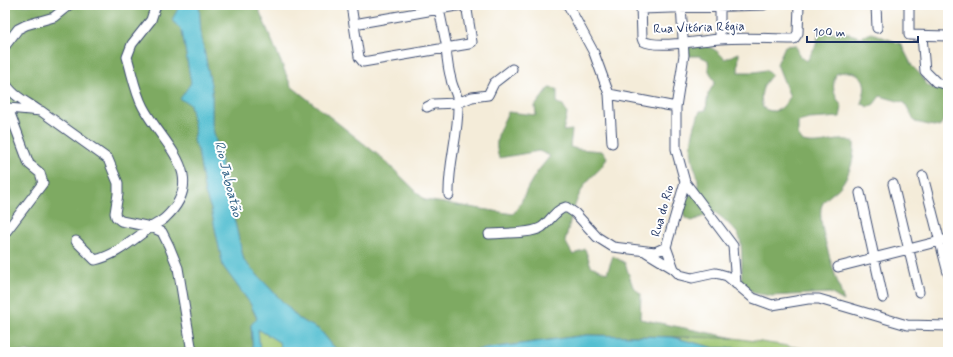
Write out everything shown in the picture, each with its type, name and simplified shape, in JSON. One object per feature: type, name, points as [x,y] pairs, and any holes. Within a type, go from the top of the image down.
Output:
[{"type":"street","points":[[5,46],[18,29],[26,25],[54,17],[69,5]]},
{"type":"street","points":[[76,241],[95,260],[119,251],[150,227],[164,219],[176,206],[184,188],[180,163],[174,151],[156,128],[142,106],[127,57],[132,44],[150,20],[156,5]]},
{"type":"street","points":[[351,5],[359,57],[364,62],[469,44],[472,42],[467,10],[462,6],[410,9],[354,24]]},
{"type":"street","points":[[568,5],[594,52],[609,94],[612,143]]},
{"type":"street","points":[[641,7],[764,5]]},
{"type":"street","name":"Rua Vitória Régia","points":[[641,7],[643,41],[650,44],[683,43],[720,39],[794,39],[798,30],[798,5]]},
{"type":"street","points":[[876,5],[877,28]]},
{"type":"street","points":[[909,5],[908,33],[911,36],[948,36]]},
{"type":"street","points":[[720,6],[720,39]]},
{"type":"street","points":[[681,7],[684,55],[676,107],[675,144],[685,182],[710,218],[728,238],[733,246],[736,284]]},
{"type":"street","points":[[440,8],[451,80],[458,103],[452,150],[453,160],[448,174],[449,195]]},
{"type":"street","points":[[922,36],[925,71],[936,82],[948,85]]},
{"type":"street","points":[[427,107],[433,104],[458,103],[472,97],[488,95],[494,83],[512,69]]},
{"type":"street","points":[[5,82],[7,86],[18,96],[108,159],[118,183],[118,194],[114,213],[116,217],[127,222],[150,227],[162,232],[178,268],[192,352]]},
{"type":"street","points":[[609,94],[676,107]]},
{"type":"street","points":[[5,234],[43,183],[40,174],[29,164],[7,108],[41,111]]},
{"type":"street","points":[[923,176],[944,240],[948,273]]},
{"type":"street","name":"Rua do Rio","points":[[674,269],[666,247],[685,182]]},
{"type":"street","points":[[893,184],[919,292]]},
{"type":"street","points":[[860,193],[883,298]]},
{"type":"street","name":"Rua do Rio","points":[[489,234],[541,228],[558,210],[566,207],[575,213],[602,241],[613,247],[645,252],[660,251],[666,247]]},
{"type":"street","points":[[838,267],[944,240]]},
{"type":"street","points":[[645,252],[674,269],[680,275],[692,278],[715,273],[720,274],[736,284],[745,293],[753,298],[772,305],[808,299],[819,299],[907,325],[948,326]]},
{"type":"green space","points":[[5,5],[180,5],[173,20],[182,31],[191,83],[190,103],[195,130],[193,140],[198,150],[205,193],[211,209],[223,266],[250,303],[257,319],[251,325],[253,352],[5,352]]},
{"type":"green space","points":[[199,5],[257,5],[291,86],[382,158],[425,200],[513,214],[520,204],[533,178],[550,156],[539,151],[499,158],[497,152],[497,140],[500,129],[508,112],[536,115],[535,106],[549,88],[557,89],[557,103],[563,105],[567,114],[563,131],[572,130],[570,147],[602,151],[607,157],[602,166],[586,184],[574,207],[565,241],[573,255],[585,249],[591,266],[607,273],[613,256],[625,263],[633,287],[641,294],[640,319],[734,338],[587,335],[462,352],[341,352],[333,346],[320,330],[299,319],[244,261],[212,125],[212,90],[201,35]]},
{"type":"green space","points":[[819,31],[830,33],[843,32],[860,37],[872,33],[901,44],[912,66],[921,75],[925,83],[932,88],[948,90],[948,105],[946,114],[939,127],[915,122],[905,103],[880,96],[874,104],[868,107],[861,103],[865,88],[862,79],[853,72],[844,72],[836,74],[834,84],[835,95],[842,107],[840,117],[809,119],[798,122],[798,135],[803,142],[816,143],[849,140],[854,142],[853,160],[849,172],[839,188],[824,202],[821,213],[824,237],[844,301],[830,293],[771,296],[754,293],[741,283],[741,246],[739,236],[735,230],[714,212],[692,221],[685,218],[683,213],[683,204],[687,197],[698,187],[698,178],[691,151],[694,127],[700,111],[706,110],[708,94],[715,82],[709,71],[708,60],[699,56],[689,56],[688,48],[700,46],[709,47],[725,59],[739,53],[738,72],[755,72],[766,70],[772,75],[762,90],[761,99],[763,108],[776,111],[782,108],[790,97],[777,64],[785,46],[796,45],[800,57],[807,61],[816,45]]},
{"type":"green space","points":[[258,329],[279,342],[283,352],[260,352]]},
{"type":"green space","points":[[672,337],[734,338],[828,352],[773,352],[742,348],[715,348]]},
{"type":"water","points":[[180,5],[199,5],[201,35],[212,90],[212,125],[244,261],[299,319],[320,330],[333,346],[341,352],[283,352],[279,342],[258,329],[260,352],[253,352],[251,325],[257,318],[250,303],[223,266],[211,209],[205,193],[198,150],[193,140],[195,130],[190,104],[180,99],[191,83],[182,31],[172,20]]},
{"type":"water","points":[[587,335],[672,337],[715,348],[742,348],[773,352],[462,352]]},
{"type":"water label","name":"Rio Jaboatão","points":[[228,179]]}]
